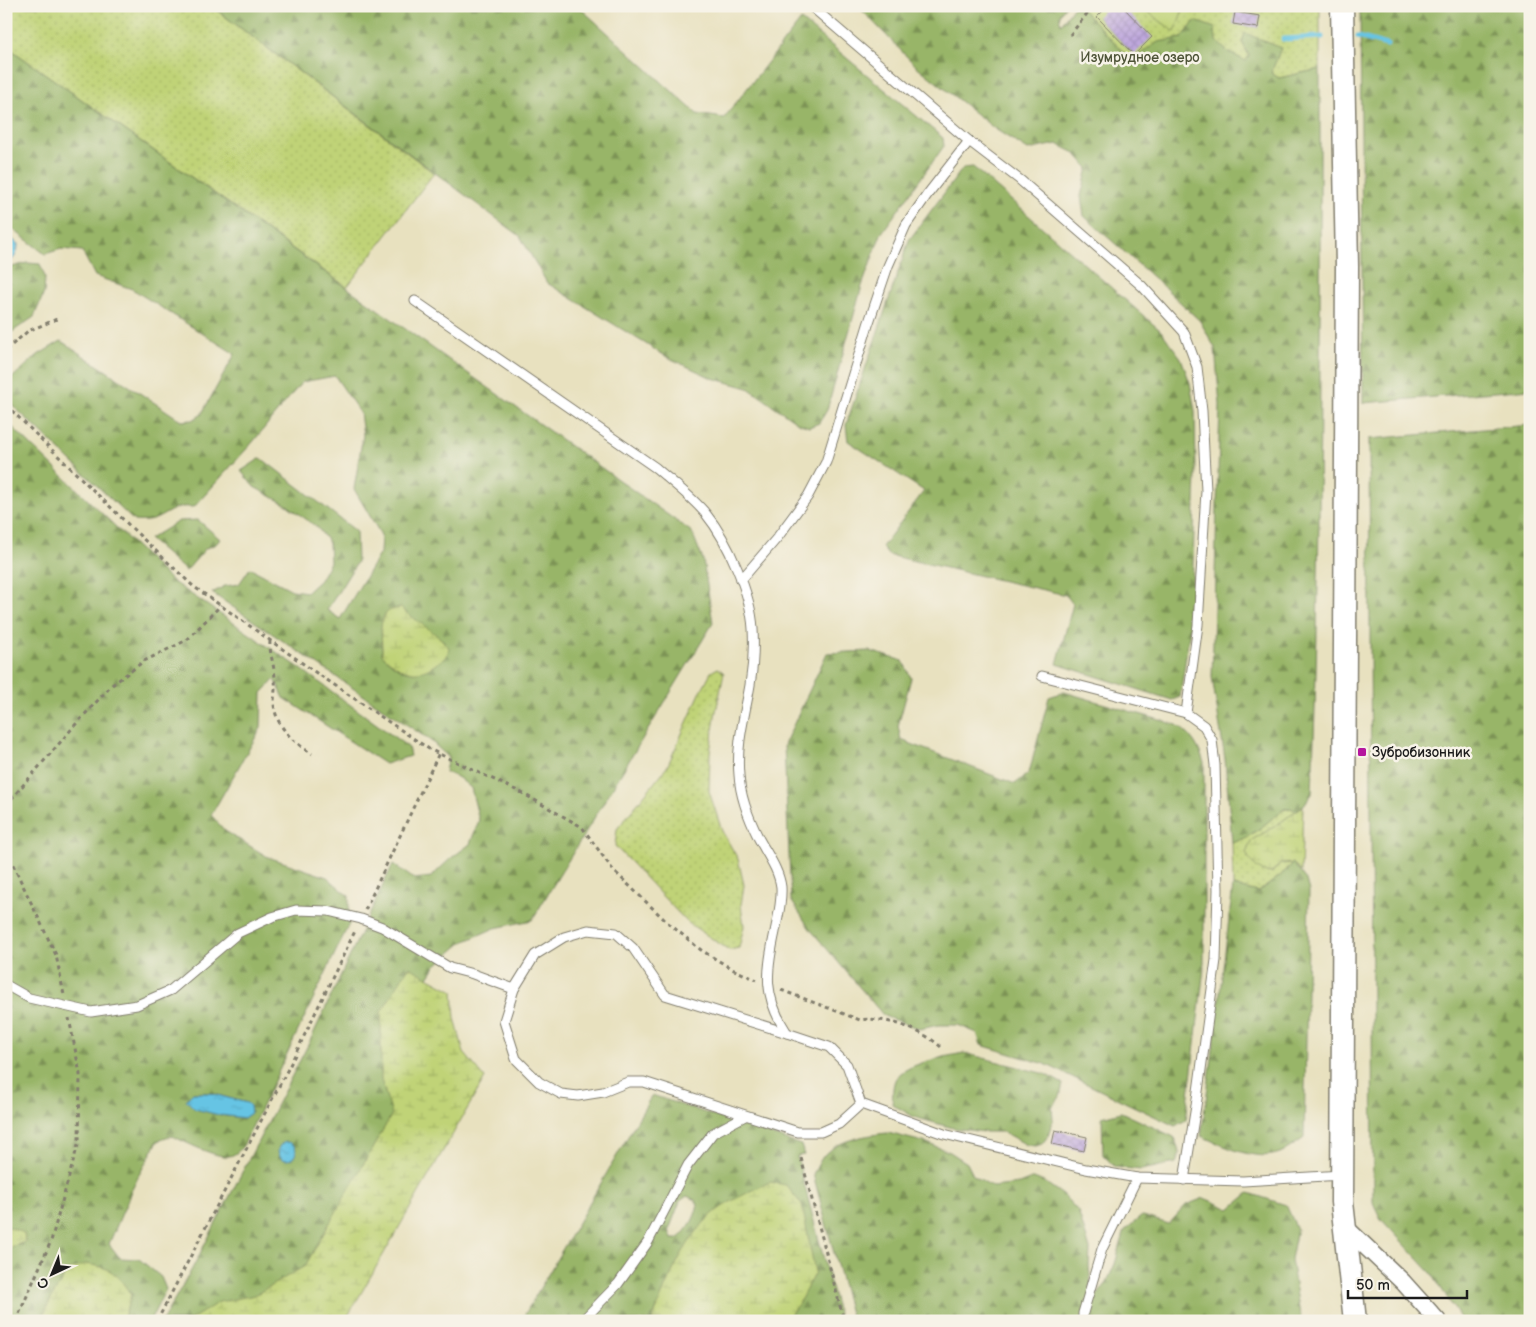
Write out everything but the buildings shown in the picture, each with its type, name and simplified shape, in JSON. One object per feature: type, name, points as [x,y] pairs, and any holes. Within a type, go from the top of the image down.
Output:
[{"type":"main road","points":[[1342,6],[1347,267],[1342,1175],[1344,1226],[1355,1321]]},
{"type":"street","points":[[1344,1226],[1403,1282],[1438,1321]]},
{"type":"lane","points":[[811,6],[969,141],[1020,180],[1142,286],[1184,332],[1197,367],[1202,411],[1206,491],[1198,625],[1186,713]]},
{"type":"lane","points":[[741,580],[777,538],[808,496],[826,462],[868,325],[888,266],[906,225],[969,141]]},
{"type":"lane","points":[[415,300],[656,468],[691,497],[707,515],[724,542],[741,580],[753,627],[753,657],[750,686],[740,736],[739,775],[748,811],[758,837],[774,865],[781,885],[781,907],[775,932],[768,984],[770,1000],[777,1018],[787,1032]]},
{"type":"lane","points":[[1042,676],[1186,713],[1204,726],[1212,740],[1215,765],[1218,890],[1216,960],[1184,1180]]},
{"type":"lane","points":[[6,985],[29,998],[91,1012],[136,1005],[170,990],[238,933],[272,917],[296,910],[328,911],[361,919],[382,927],[450,968],[514,989]]},
{"type":"lane","points":[[588,930],[616,933],[633,948],[665,995],[787,1032],[829,1047],[847,1065],[861,1104],[839,1124],[821,1132],[798,1132],[644,1082],[628,1082],[603,1092],[578,1096],[561,1094],[539,1082],[516,1059],[504,1021],[514,989],[535,955],[564,937],[588,930]]},
{"type":"lane","points":[[861,1104],[944,1134],[1086,1170],[1137,1178],[1268,1181],[1342,1175]]},
{"type":"lane","points":[[582,1321],[618,1284],[648,1242],[688,1165],[713,1133],[745,1116]]},
{"type":"lane","points":[[1083,1321],[1083,1313],[1102,1249],[1137,1178]]},
{"type":"path","points":[[1070,35],[1093,6]]},
{"type":"path","points":[[6,350],[28,331],[57,319]]},
{"type":"path","points":[[6,405],[193,586],[429,749],[522,793],[582,828],[612,870],[667,922],[701,950],[732,969],[860,1020],[867,1018],[885,1020],[920,1032],[943,1049]]},
{"type":"path","points":[[6,805],[112,685],[144,662],[188,640],[221,605]]},
{"type":"path","points":[[270,640],[275,679],[274,704],[278,720],[293,741],[312,754]]},
{"type":"path","points":[[156,1321],[290,1065],[384,874],[407,819],[439,753]]},
{"type":"path","points":[[6,850],[56,955],[80,1074],[79,1141],[51,1241],[16,1321]]},
{"type":"path","points":[[801,1158],[844,1321]]},
{"type":"green space","points":[[6,6],[211,6],[434,173],[347,287],[6,46]]},
{"type":"green space","points":[[211,6],[578,6],[697,114],[724,118],[801,20],[943,138],[944,146],[881,234],[862,286],[827,410],[819,423],[809,427],[798,423],[748,388],[712,378],[667,357],[547,283],[520,236]]},
{"type":"green space","points":[[858,6],[1066,6],[1060,14],[1061,24],[1074,6],[1083,6],[1082,9],[1131,60],[1158,42],[1182,38],[1195,21],[1215,28],[1216,41],[1228,52],[1246,61],[1249,56],[1242,42],[1245,33],[1281,48],[1271,73],[1279,78],[1320,69],[1319,522],[1312,794],[1303,806],[1296,811],[1291,808],[1284,809],[1258,830],[1243,839],[1232,843],[1225,759],[1212,677],[1220,405],[1215,348],[1200,321],[1084,216],[1081,196],[1088,168],[1075,153],[1057,144],[1028,150],[995,129],[915,65]]},
{"type":"green space","name":"Изумрудное озеро","points":[[1074,6],[1320,6],[1320,69],[1132,111]]},
{"type":"green space","points":[[1140,6],[1184,6],[1175,32]]},
{"type":"green space","points":[[1360,6],[1530,6],[1530,389],[1363,403]]},
{"type":"green space","points":[[6,46],[692,532],[703,560],[713,623],[532,920],[495,928],[463,942],[436,965],[417,994],[411,1110],[311,1287],[202,1321],[162,1321],[192,1269],[309,1043],[393,864],[414,879],[431,877],[470,844],[479,820],[471,788],[459,778],[445,772],[448,757],[431,741],[212,593],[225,586],[239,584],[250,568],[292,590],[307,592],[320,580],[330,562],[329,543],[318,528],[287,505],[254,487],[241,471],[261,458],[356,531],[357,562],[327,610],[340,619],[380,553],[381,535],[354,489],[363,435],[360,413],[335,376],[302,382],[252,443],[194,507],[179,507],[153,520],[134,521],[6,399],[6,383],[38,355],[61,341],[182,421],[192,420],[201,415],[235,354],[132,289],[95,276],[82,251],[61,249],[45,254],[6,224]],"holes":[[[401,608],[444,641],[426,670],[412,671],[401,669],[392,664],[382,654],[382,641]]]},
{"type":"green space","points":[[973,167],[1161,331],[1181,358],[1190,383],[1195,411],[1196,474],[1191,621],[1180,697],[1172,700],[1057,664],[1073,604],[1066,595],[888,555],[882,547],[924,491],[848,441],[846,425],[909,240],[963,168]]},
{"type":"green space","points":[[6,263],[12,267],[27,263],[40,264],[45,277],[44,293],[34,317],[6,336]]},
{"type":"green space","points":[[6,421],[173,582],[297,666],[408,747],[410,756],[385,764],[284,698],[275,679],[262,693],[261,728],[211,815],[225,831],[268,857],[327,877],[349,896],[349,924],[244,1144],[238,1152],[229,1156],[216,1155],[172,1136],[158,1141],[136,1180],[109,1244],[120,1258],[139,1259],[161,1277],[166,1289],[150,1321],[123,1321],[131,1295],[51,1299],[40,1321],[6,1321],[6,1304],[13,1276],[6,1265],[6,1251],[13,1246],[9,1227],[6,1228],[6,616],[8,614]],"holes":[[[193,1093],[210,1093],[247,1103],[251,1112],[244,1118],[219,1115]]]},
{"type":"green space","points":[[1530,425],[1530,1321],[1462,1321],[1432,1274],[1381,1219],[1373,1203],[1369,439]]},
{"type":"green space","points":[[198,520],[220,539],[216,544],[206,548],[186,571],[149,539],[179,521]]},
{"type":"green space","points":[[401,608],[440,638],[449,648],[447,656],[428,669],[415,672],[409,671],[391,663],[382,654],[381,624],[383,618],[392,609]]},
{"type":"green space","points":[[870,651],[903,661],[911,678],[898,726],[901,740],[1015,784],[1029,773],[1049,697],[1064,692],[1177,725],[1194,741],[1204,763],[1204,968],[1186,1120],[1175,1126],[1045,1064],[981,1045],[977,1033],[958,1025],[938,1025],[920,1029],[884,1016],[810,929],[791,900],[784,745],[827,653]]},
{"type":"green space","points":[[718,668],[724,673],[710,753],[709,791],[722,831],[738,859],[744,885],[741,905],[744,926],[739,948],[729,950],[687,922],[615,846],[617,829],[667,767],[701,691],[711,672]]},
{"type":"green space","points":[[1303,806],[1301,872],[1293,863],[1281,864],[1270,873],[1259,869],[1246,853],[1252,840]]},
{"type":"green space","points":[[1291,808],[1296,811],[1252,840],[1271,873],[1281,864],[1293,863],[1281,875],[1258,892],[1233,886],[1232,843],[1252,834],[1277,814]]},
{"type":"green space","points":[[1293,863],[1306,880],[1309,891],[1304,1138],[1280,1153],[1260,1156],[1240,1152],[1201,1136],[1233,886],[1258,892],[1281,875]]},
{"type":"green space","points":[[409,967],[453,991],[455,1018],[464,1053],[485,1078],[345,1321],[188,1321],[219,1302],[255,1295],[305,1266],[392,1114],[381,1080],[381,1012]]},
{"type":"green space","points":[[964,1053],[1045,1074],[1063,1084],[1060,1097],[1052,1107],[1053,1120],[1048,1136],[1042,1144],[1036,1146],[1027,1145],[1003,1132],[984,1132],[953,1128],[914,1117],[892,1104],[895,1080],[906,1069],[947,1056]]},
{"type":"green space","points":[[652,1095],[801,1145],[804,1155],[797,1156],[840,1321],[785,1321],[799,1303],[659,1302],[652,1321],[521,1321]],"holes":[[[687,1196],[698,1204],[691,1223],[678,1239],[672,1239],[669,1230],[680,1201]]]},
{"type":"green space","points":[[1121,1112],[1174,1137],[1180,1153],[1176,1163],[1141,1170],[1115,1167],[1103,1155],[1102,1117]]},
{"type":"green space","points":[[888,1133],[927,1143],[950,1152],[967,1163],[973,1175],[993,1187],[1019,1184],[1034,1178],[1046,1183],[1063,1195],[1078,1211],[1090,1249],[1089,1267],[1093,1301],[1106,1284],[1115,1264],[1125,1230],[1142,1216],[1169,1224],[1186,1205],[1204,1198],[1230,1209],[1249,1193],[1286,1205],[1297,1229],[1291,1259],[1301,1321],[852,1321],[813,1174],[822,1158],[831,1149],[846,1141]]},
{"type":"green space","points":[[770,1182],[786,1185],[802,1205],[815,1272],[799,1303],[785,1321],[652,1321],[671,1274],[699,1229],[722,1207]]},
{"type":"green space","points":[[9,1227],[24,1233],[25,1242],[13,1246],[6,1251],[6,1229]]},
{"type":"green space","points":[[85,1264],[107,1269],[117,1276],[126,1287],[131,1295],[123,1321],[40,1321],[67,1271]]},
{"type":"water","points":[[6,234],[18,244],[16,254],[11,261],[6,258]]},
{"type":"water","points":[[193,1093],[210,1093],[247,1103],[250,1106],[251,1113],[244,1118],[219,1115],[195,1109],[186,1100]]},
{"type":"water","points":[[287,1142],[293,1145],[296,1151],[293,1157],[287,1160],[281,1157],[278,1151],[281,1145]]},
{"type":"waterway","points":[[1283,39],[1322,37]]},
{"type":"waterway","points":[[1358,37],[1387,45]]},
{"type":"place","name":"Зубробизонник","points":[[1362,752]]}]
